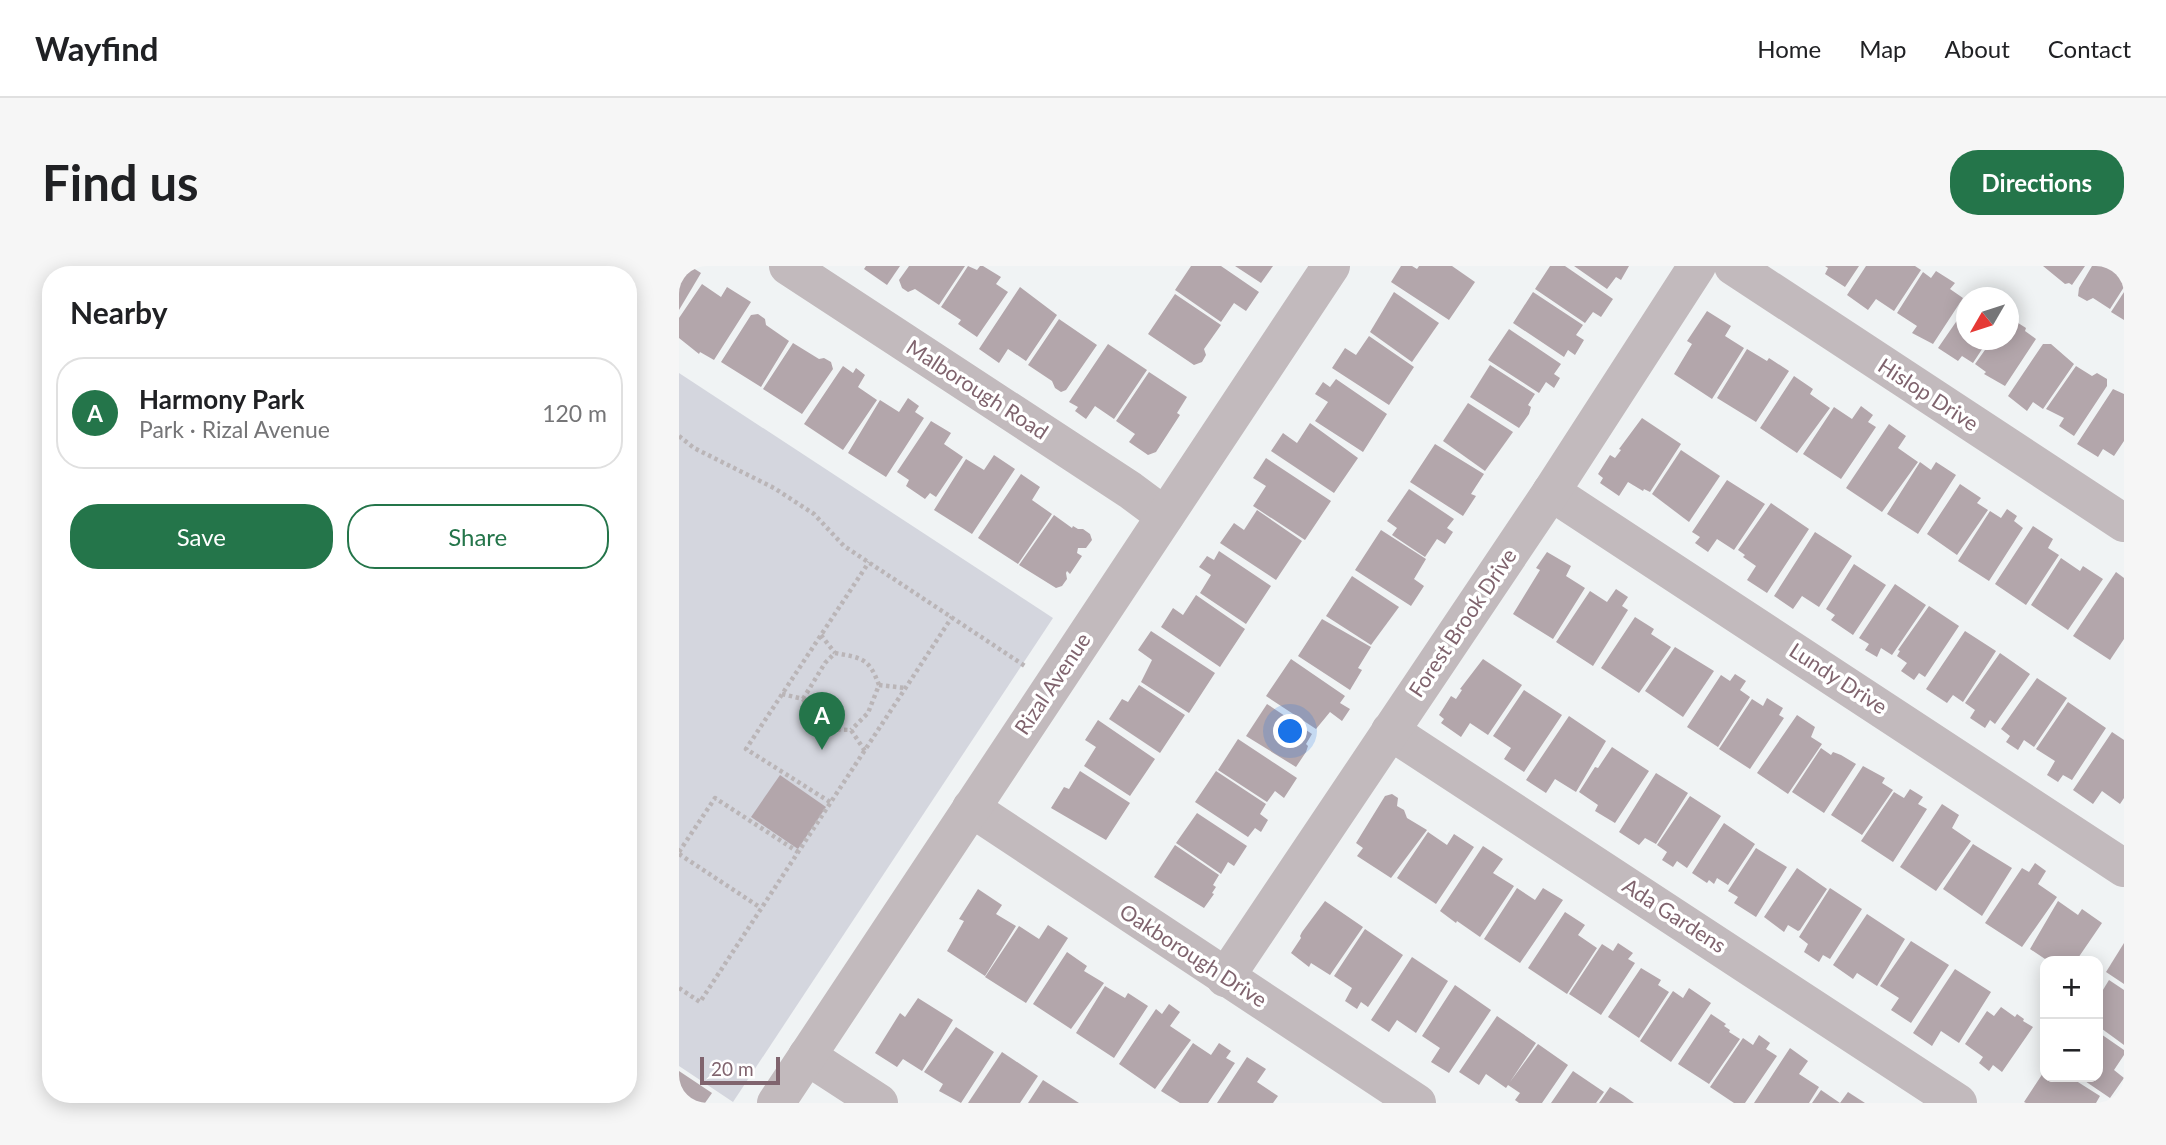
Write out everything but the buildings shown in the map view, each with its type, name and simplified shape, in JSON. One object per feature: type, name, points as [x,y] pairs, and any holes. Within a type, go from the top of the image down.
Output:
[{"type":"street","name":"Malborough Road","points":[[788,266],[1130,490],[1165,516]]},
{"type":"street","name":"Rizal Avenue","points":[[776,1103],[1331,266]]},
{"type":"street","name":"Forest Brook Drive","points":[[1225,978],[1551,492],[1697,266]]},
{"type":"street","name":"Hislop Drive","points":[[1733,266],[2124,523]]},
{"type":"street","name":"Lundy Drive","points":[[1551,492],[2124,868]]},
{"type":"street","name":"Ada Gardens","points":[[1390,731],[1958,1103]]},
{"type":"street","name":"Oakborough Drive","points":[[971,808],[1417,1103]]},
{"type":"street","points":[[807,1056],[879,1103]]},
{"type":"path","points":[[679,436],[694,448],[774,488],[814,514],[844,546],[1025,666]]},
{"type":"path","points":[[830,802],[746,749],[869,562]]},
{"type":"path","points":[[679,988],[700,1002],[952,617]]},
{"type":"path","points":[[782,694],[803,699],[816,721],[828,730],[851,730],[868,713],[879,685],[872,668],[860,657],[835,653],[821,635]]},
{"type":"path","points":[[803,699],[825,663],[835,653]]},
{"type":"path","points":[[879,685],[906,688]]},
{"type":"path","points":[[851,730],[865,751]]},
{"type":"path","points":[[761,908],[679,853],[715,798],[798,852]]},
{"type":"shaded area","points":[[679,373],[1053,618],[733,1102],[679,1066]]},
{"type":"place","name":"Harmony Park","points":[[822,750]]}]
